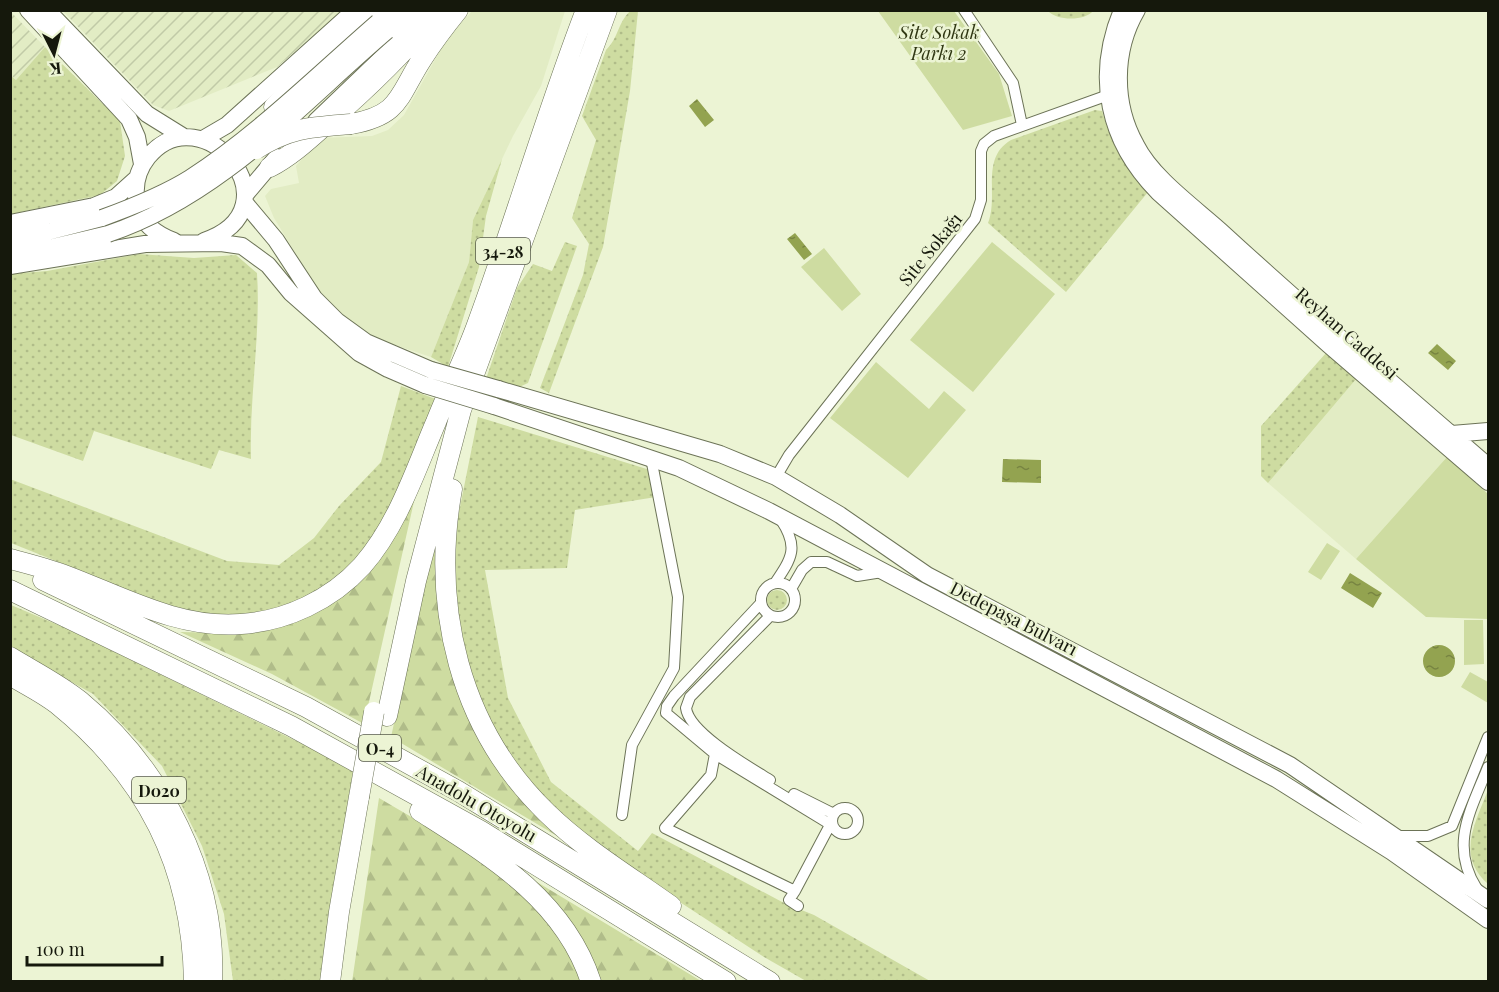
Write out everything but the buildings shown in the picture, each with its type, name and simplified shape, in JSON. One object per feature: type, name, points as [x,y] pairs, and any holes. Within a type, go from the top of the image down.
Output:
[{"type":"highway","points":[[270,167],[287,159],[344,108],[416,39],[440,10]]},
{"type":"highway","points":[[248,144],[298,128],[375,120],[398,102],[420,61],[458,10]]},
{"type":"highway","name":"34-28","points":[[474,354],[607,14]]},
{"type":"highway","points":[[248,144],[322,57],[375,16]]},
{"type":"highway","name":"34-28","points":[[474,354],[480,317],[583,16]]},
{"type":"highway","points":[[10,559],[188,621],[239,625],[266,621],[298,611],[342,585],[362,566],[384,536],[474,354]]},
{"type":"highway","points":[[343,981],[365,799],[380,714],[474,354]]},
{"type":"highway","points":[[474,354],[447,516],[444,562],[450,633],[472,703],[496,750],[547,813],[584,844],[683,914],[733,959]]},
{"type":"highway","name":"Anadolu Otoyolu","points":[[10,565],[306,707],[458,791],[770,981]]},
{"type":"highway","name":"Anadolu Otoyolu","points":[[10,590],[186,673],[342,755],[481,831],[726,981]]},
{"type":"highway","name":"D020","points":[[10,657],[78,700],[129,748],[156,785],[173,815],[199,876],[211,947],[212,981]]},
{"type":"highway","name":"D020","points":[[10,675],[56,703],[97,741],[136,788],[156,819],[183,887],[194,945],[194,981]]},
{"type":"highway","points":[[342,755],[474,846],[540,898],[576,944],[591,981]]},
{"type":"highway","points":[[330,981],[339,912],[365,799]]},
{"type":"main road","points":[[10,223],[94,206],[116,197],[139,172],[153,151],[167,142],[184,138],[202,139],[228,155],[242,177],[245,199],[242,213],[229,227],[216,236],[185,243],[155,231],[140,212],[135,196],[139,172],[137,136],[129,119],[28,10]]},
{"type":"main road","points":[[47,10],[147,114],[184,138]]},
{"type":"main road","points":[[202,139],[227,125],[375,16],[411,10]]},
{"type":"main road","points":[[245,199],[283,150],[388,52],[422,10]]},
{"type":"main road","name":"Reyhan Caddesi","points":[[1122,10],[1107,64],[1114,93],[1129,132],[1143,158],[1185,207],[1329,345],[1482,461]]},
{"type":"main road","name":"Reyhan Caddesi","points":[[1114,93],[1119,63],[1137,10]]},
{"type":"main road","points":[[10,237],[105,226],[163,212],[226,173],[248,144]]},
{"type":"main road","points":[[245,199],[276,240],[314,298],[337,321],[366,342],[428,378]]},
{"type":"main road","name":"Reyhan Caddesi","points":[[1185,207],[1482,461],[1488,482]]},
{"type":"main road","points":[[10,254],[53,247],[105,226]]},
{"type":"main road","points":[[10,266],[125,246],[185,243],[242,246],[255,253],[291,293],[359,353],[388,369],[496,398]]},
{"type":"main road","name":"Dedepaşa Bulvarı","points":[[496,398],[696,447],[776,477],[927,574],[1290,765],[1484,897]]},
{"type":"main road","name":"Dedepaşa Bulvarı","points":[[496,398],[679,468],[779,517],[1276,779],[1392,852],[1488,920]]},
{"type":"main road","points":[[1452,434],[1488,431]]},
{"type":"main road","points":[[679,468],[676,452],[680,448],[696,447]]},
{"type":"main road","points":[[843,551],[856,544],[858,536],[852,524]]},
{"type":"street","points":[[964,10],[1013,82],[1022,125]]},
{"type":"street","name":"Site Sokağı","points":[[776,477],[789,455],[975,219],[981,200],[981,151],[984,144],[994,136],[1022,125],[1114,93]]},
{"type":"street","points":[[622,815],[632,745],[674,668],[678,597],[651,458]]},
{"type":"street","points":[[779,517],[788,531],[792,553],[775,583],[765,588],[760,603],[668,704],[666,713],[715,754],[832,822]]},
{"type":"street","points":[[791,589],[806,565],[811,562],[827,562],[857,576],[882,572]]},
{"type":"street","points":[[760,603],[770,616],[782,617],[791,610],[795,599],[791,589],[775,583]]},
{"type":"street","points":[[675,722],[682,720],[695,692],[770,616]]},
{"type":"street","points":[[668,704],[679,702],[711,739],[832,822]]},
{"type":"street","points":[[1389,834],[1420,837],[1436,834],[1452,826],[1488,737]]},
{"type":"street","points":[[715,754],[711,775],[665,828],[795,891]]},
{"type":"street","points":[[1484,897],[1466,868],[1463,832],[1488,768]]},
{"type":"street","points":[[798,906],[789,900],[832,822]]},
{"type":"shaded area","points":[[10,11],[45,47],[16,80],[11,75]]},
{"type":"shaded area","points":[[63,11],[342,11],[277,67],[169,111],[153,105]]},
{"type":"shaded area","points":[[472,11],[565,11],[541,86],[513,136],[473,220],[469,262],[431,357],[371,337],[341,319],[320,293],[274,218],[265,196],[271,189],[299,183],[296,166],[320,138],[372,136],[388,130],[404,115],[446,40]]},
{"type":"shaded area","points":[[1357,378],[1447,457],[1356,559],[1268,483]]},
{"type":"green space","points":[[630,11],[638,11],[630,91],[603,247],[549,393],[540,388],[583,275],[589,244],[572,218],[596,140],[582,116],[606,50]]},
{"type":"green space","name":"Site Sokak Parkı 2","points":[[878,11],[954,11],[999,74],[1012,116],[963,130]]},
{"type":"green space","points":[[1048,11],[1093,11],[1084,17],[1064,18]]},
{"type":"green space","points":[[45,47],[120,121],[125,156],[117,181],[100,195],[11,214],[10,75],[16,80]]},
{"type":"green space","points":[[1095,110],[1102,111],[1120,155],[1132,174],[1148,192],[1066,292],[988,223],[992,201],[993,167],[1002,148],[1011,140]]},
{"type":"green space","points":[[502,159],[486,216],[479,267],[448,367],[431,357],[469,262],[473,220]]},
{"type":"green space","points":[[565,242],[577,246],[528,383],[517,388],[486,379],[517,288],[533,264],[552,271]]},
{"type":"green space","points":[[992,242],[1055,294],[973,392],[910,340]]},
{"type":"green space","points":[[824,248],[861,294],[842,311],[801,267]]},
{"type":"green space","points":[[139,254],[194,258],[236,255],[257,273],[251,459],[219,450],[211,469],[94,431],[83,461],[11,435],[11,274],[47,271]]},
{"type":"green space","points":[[1326,353],[1357,378],[1268,483],[1261,476],[1261,426]]},
{"type":"green space","points":[[876,362],[929,409],[944,391],[966,410],[908,478],[830,418]]},
{"type":"green space","points":[[401,386],[438,400],[397,502],[368,550],[324,592],[277,611],[216,617],[180,611],[11,543],[10,479],[227,561],[279,565],[314,538],[339,506],[381,462]]},
{"type":"green space","points":[[478,417],[650,470],[656,497],[575,510],[567,568],[485,570],[508,698],[551,782],[638,851],[652,833],[784,903],[814,915],[930,981],[806,981],[764,957],[594,846],[536,795],[475,699],[458,637],[452,582],[458,517]]},
{"type":"green space","points":[[1447,457],[1488,494],[1488,619],[1426,617],[1356,559]]},
{"type":"green space","points":[[415,497],[364,724],[272,674],[180,632],[228,633],[304,616]]},
{"type":"green space","points":[[444,497],[462,692],[574,846],[391,737]]},
{"type":"green space","points":[[1327,543],[1340,551],[1321,580],[1308,572]]},
{"type":"green space","points":[[777,590],[784,593],[787,600],[784,607],[777,610],[770,607],[767,600],[770,593]]},
{"type":"green space","points":[[11,605],[70,630],[353,769],[327,981],[233,981],[224,914],[202,846],[162,766],[93,694],[11,648]]},
{"type":"green space","points":[[1464,620],[1483,620],[1484,664],[1464,665]]},
{"type":"green space","points":[[1470,672],[1488,682],[1488,703],[1461,687]]},
{"type":"green space","points":[[1488,790],[1488,884],[1478,873],[1473,862],[1471,839]]},
{"type":"green space","points":[[379,798],[466,850],[526,896],[556,930],[584,982],[352,982]]},
{"type":"green space","points":[[522,873],[701,981],[596,981]]},
{"type":"water","points":[[697,99],[714,120],[705,127],[689,106]]},
{"type":"water","points":[[795,233],[812,254],[804,260],[787,239]]},
{"type":"water","points":[[1437,344],[1456,361],[1448,370],[1428,353]]},
{"type":"water","points":[[1003,459],[1041,460],[1041,483],[1002,482]]},
{"type":"water","points":[[1350,573],[1382,593],[1373,608],[1341,588]]},
{"type":"water","points":[[1439,645],[1450,650],[1455,661],[1450,672],[1439,677],[1428,672],[1423,661],[1428,650]]}]
